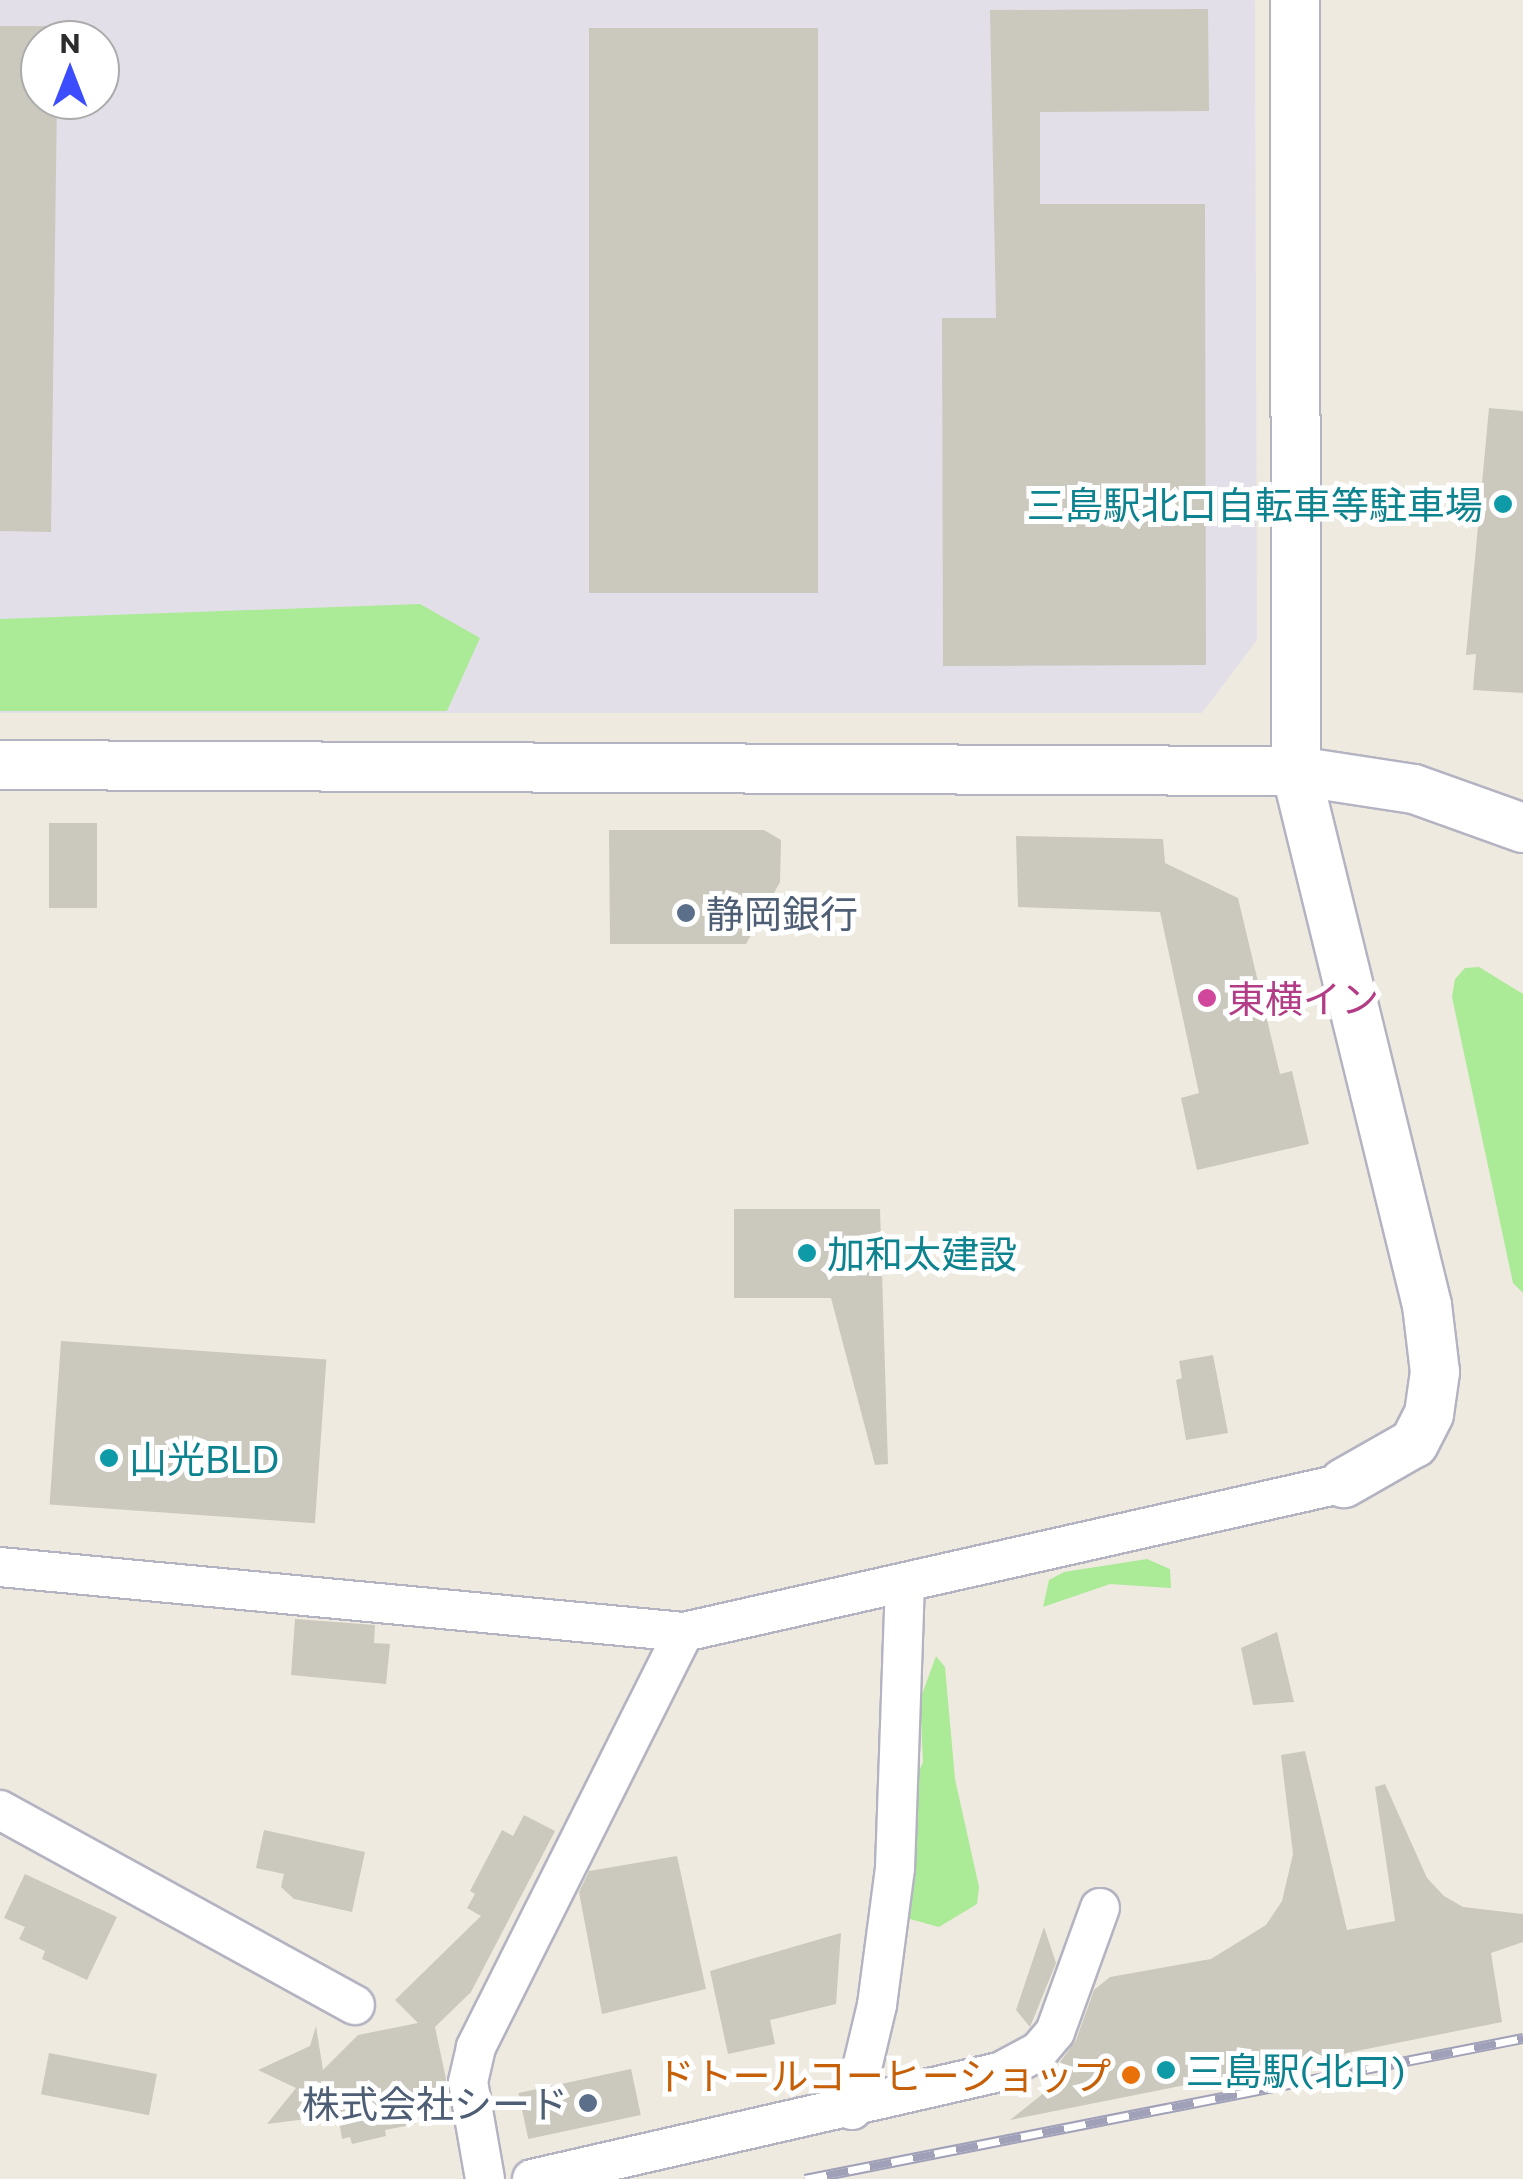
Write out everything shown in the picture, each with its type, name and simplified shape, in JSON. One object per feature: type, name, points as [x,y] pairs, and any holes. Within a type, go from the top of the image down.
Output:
[{"type":"street","points":[[0,1566],[684,1632],[1344,1484],[1414,1443],[1429,1414],[1435,1372],[1427,1305],[1296,771],[1295,0]]},
{"type":"street","points":[[0,765],[1296,771],[1414,789],[1523,828]]},
{"type":"street","points":[[852,2110],[877,2005],[895,1868],[905,1584]]},
{"type":"street","points":[[485,2179],[468,2082],[476,2047],[642,1727],[684,1632]]},
{"type":"street","points":[[0,1810],[356,2005]]},
{"type":"street","points":[[532,2179],[852,2110],[1000,2072],[1039,2051],[1074,1988],[1100,1908]]},
{"type":"shaded area","points":[[0,0],[1255,0],[1257,640],[1202,713],[0,713]]},
{"type":"green space","points":[[420,604],[480,638],[447,711],[0,711],[0,619]]},
{"type":"green space","points":[[1479,967],[1523,994],[1523,1293],[1513,1283],[1452,997],[1455,979],[1465,968]]},
{"type":"green space","points":[[1147,1559],[1170,1569],[1171,1588],[1110,1584],[1043,1607],[1049,1580],[1064,1572]]},
{"type":"green space","points":[[936,1656],[945,1667],[955,1779],[979,1887],[977,1904],[939,1927],[910,1919],[904,1907],[916,1778],[923,1762],[920,1700]]},
{"type":"building","points":[[1208,9],[1209,111],[1040,112],[1040,204],[1205,204],[1206,665],[943,666],[942,318],[996,318],[990,10]]},
{"type":"building","points":[[0,26],[20,26],[20,120],[57,120],[51,532],[0,531]]},
{"type":"building","points":[[589,28],[818,28],[818,593],[589,593]]},
{"type":"building","name":"三島駅北口自転車等駐車場","points":[[1489,408],[1523,411],[1523,693],[1473,690],[1476,654],[1466,655]]},
{"type":"building","points":[[49,823],[97,823],[97,908],[49,908]]},
{"type":"building","name":"静岡銀行","points":[[609,830],[764,830],[781,840],[780,882],[746,944],[610,944]]},
{"type":"building","name":"東横イン","points":[[1016,836],[1163,839],[1165,863],[1238,898],[1280,1074],[1292,1071],[1309,1144],[1197,1170],[1181,1098],[1199,1093],[1160,912],[1018,907]]},
{"type":"building","name":"加和太建設","points":[[734,1209],[880,1209],[888,1464],[875,1465],[831,1298],[734,1298]]},
{"type":"building","points":[[61,1341],[326,1360],[315,1523],[50,1505]]},
{"type":"building","points":[[1213,1355],[1228,1433],[1186,1440],[1176,1380],[1182,1378],[1179,1361]]},
{"type":"building","points":[[295,1619],[375,1625],[374,1643],[390,1644],[386,1684],[291,1675]]},
{"type":"building","points":[[1277,1632],[1294,1702],[1253,1705],[1241,1648]]},
{"type":"building","points":[[1305,1751],[1347,1930],[1395,1921],[1375,1787],[1385,1784],[1427,1878],[1444,1896],[1463,1907],[1523,1914],[1523,1942],[1491,1953],[1502,2022],[1010,2120],[1069,2073],[1060,2062],[1076,2040],[1094,1990],[1110,1977],[1211,1959],[1266,1925],[1282,1901],[1293,1854],[1281,1755]]},
{"type":"building","points":[[524,1815],[555,1831],[471,1992],[435,2027],[446,2079],[446,2085],[435,2087],[440,2109],[414,2115],[416,2124],[385,2130],[386,2136],[352,2144],[350,2137],[342,2139],[338,2115],[267,2124],[296,2088],[258,2070],[310,2046],[316,2026],[323,2070],[358,2035],[418,2023],[395,2000],[481,1916],[467,1908],[475,1894],[470,1891],[502,1830],[513,1836]]},
{"type":"building","points":[[264,1830],[365,1852],[352,1912],[294,1899],[281,1887],[284,1874],[256,1868]]},
{"type":"building","points":[[677,1856],[706,1989],[602,2014],[579,1892],[589,1871]]},
{"type":"building","points":[[25,1874],[117,1917],[87,1980],[42,1959],[45,1951],[19,1939],[25,1927],[4,1918]]},
{"type":"building","points":[[1044,1927],[1056,1963],[1030,2027],[1016,2010]]},
{"type":"building","points":[[841,1933],[836,2004],[770,2020],[775,2044],[728,2054],[710,1971]]},
{"type":"building","points":[[49,2053],[157,2074],[149,2115],[41,2094]]},
{"type":"building","points":[[631,2069],[641,2115],[528,2139],[519,2093]]},
{"type":"railway","points":[[805,2179],[1523,2038]]},
{"type":"place","name":"三島駅北口自転車等駐車場","points":[[1503,504]]},
{"type":"place","name":"静岡銀行","points":[[686,913]]},
{"type":"place","name":"東横イン","points":[[1207,998]]},
{"type":"place","name":"加和太建設","points":[[807,1253]]},
{"type":"place","name":"山光BLD","points":[[109,1458]]},
{"type":"place","name":"三島駅(北口)","points":[[1166,2070]]},
{"type":"place","name":"ドトールコーヒーショップ","points":[[1131,2075]]},
{"type":"place","name":"株式会社シード","points":[[588,2103]]}]
